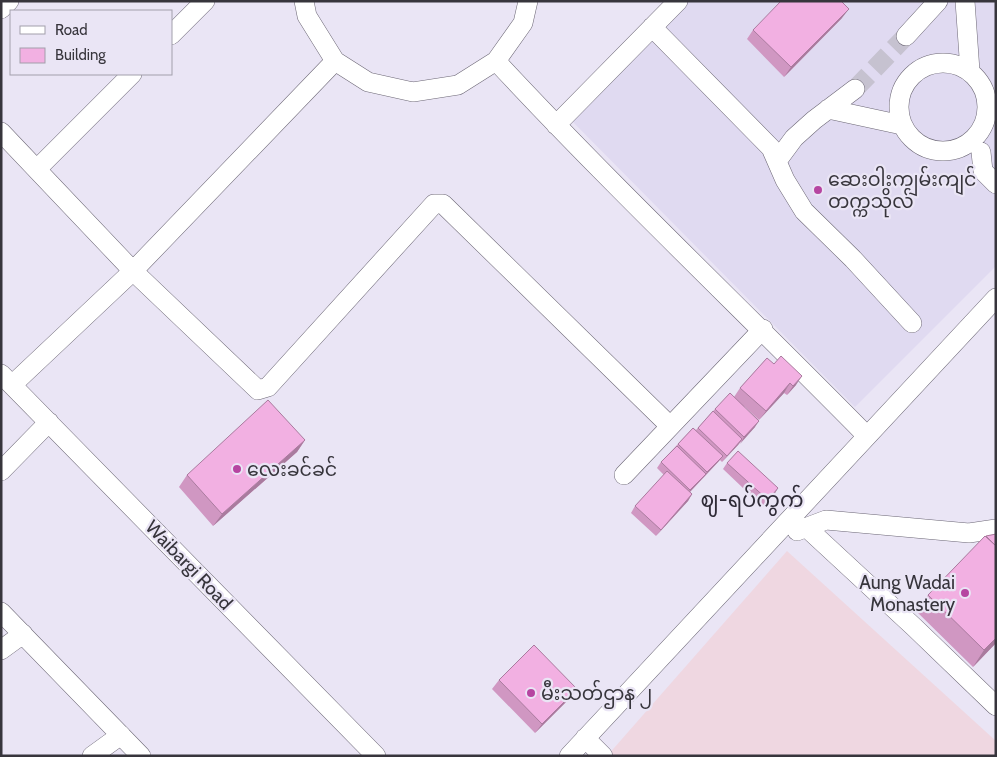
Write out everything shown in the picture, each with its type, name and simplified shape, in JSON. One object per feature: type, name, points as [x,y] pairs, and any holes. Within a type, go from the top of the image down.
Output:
[{"type":"street","points":[[1,9],[9,1]]},
{"type":"street","points":[[172,34],[205,1]]},
{"type":"street","points":[[304,1],[307,16],[336,62],[368,82],[413,92],[458,85],[496,61],[523,24],[528,1]]},
{"type":"street","points":[[556,125],[678,1]]},
{"type":"street","points":[[906,36],[938,1]]},
{"type":"street","points":[[965,1],[970,71]]},
{"type":"street","points":[[652,27],[771,148],[785,180],[804,211],[854,259],[912,323]]},
{"type":"street","points":[[496,61],[556,125],[866,435]]},
{"type":"street","points":[[7,379],[133,271],[336,62]]},
{"type":"street","points":[[983,149],[961,148],[938,152],[927,149],[909,135],[902,125],[899,114],[899,102],[908,80],[916,72],[926,66],[948,63],[970,71],[978,80],[984,89],[988,112],[985,124],[979,134],[983,149],[983,172],[996,184]]},
{"type":"street","points":[[37,169],[131,75]]},
{"type":"street","points":[[777,161],[794,138],[828,109],[855,90]]},
{"type":"street","points":[[828,109],[902,125]]},
{"type":"street","points":[[1,132],[133,271],[258,390],[268,387],[434,204],[443,204],[670,426]]},
{"type":"street","points":[[569,756],[866,435],[996,298]]},
{"type":"street","points":[[624,475],[762,329]]},
{"type":"street","name":"Waibargi Road","points":[[7,379],[376,756]]},
{"type":"street","points":[[1,471],[49,422]]},
{"type":"street","points":[[772,537],[808,528],[826,520],[969,533],[996,529]]},
{"type":"street","points":[[808,528],[996,706]]},
{"type":"street","points":[[1,612],[141,756]]},
{"type":"street","points":[[1,650],[23,634]]},
{"type":"street","points":[[92,756],[121,735]]},
{"type":"street","points":[[585,738],[603,756]]},
{"type":"shaded area","name":"ဆေးဝါးကျွမ်းကျင် တက္ကသိုလ်","points":[[677,1],[996,1],[996,266],[855,407],[565,114]]},
{"type":"shaded area","points":[[787,551],[996,741],[996,756],[607,756]]},
{"type":"building","points":[[781,1],[841,1],[849,9],[791,67],[753,30]]},
{"type":"building","points":[[781,356],[802,376],[793,386],[790,383],[766,411],[740,388],[767,358],[774,364]]},
{"type":"building","points":[[730,393],[759,421],[744,437],[715,409]]},
{"type":"building","name":"လေးခင်ခင်","points":[[268,400],[305,440],[222,514],[187,475]]},
{"type":"building","points":[[713,411],[742,439],[727,456],[698,428]]},
{"type":"building","points":[[693,428],[723,456],[707,472],[678,444]]},
{"type":"building","points":[[677,446],[706,474],[690,490],[661,462]]},
{"type":"building","points":[[738,451],[778,488],[768,500],[727,463]]},
{"type":"building","points":[[667,471],[692,494],[661,530],[635,506]]},
{"type":"building","points":[[996,534],[996,546],[986,536]]},
{"type":"building","name":"Aung Wadai Monastery","points":[[985,536],[996,546],[996,638],[984,650],[928,595]]},
{"type":"building","name":"မီးသတ်ဌာန ၂","points":[[534,645],[577,689],[542,724],[499,680]]},
{"type":"tunnel","points":[[855,89],[906,36]]},
{"type":"place","name":"ဆေးဝါးကျွမ်းကျင် တက္ကသိုလ်","points":[[818,190]]},
{"type":"place","name":"လေးခင်ခင်","points":[[237,469]]},
{"type":"place","name":"Aung Wadai Monastery","points":[[965,593]]},
{"type":"place","name":"မီးသတ်ဌာန ၂","points":[[531,693]]},
{"type":"district","name":"ဈ-ရပ်ကွက်","points":[[752,499]]}]
